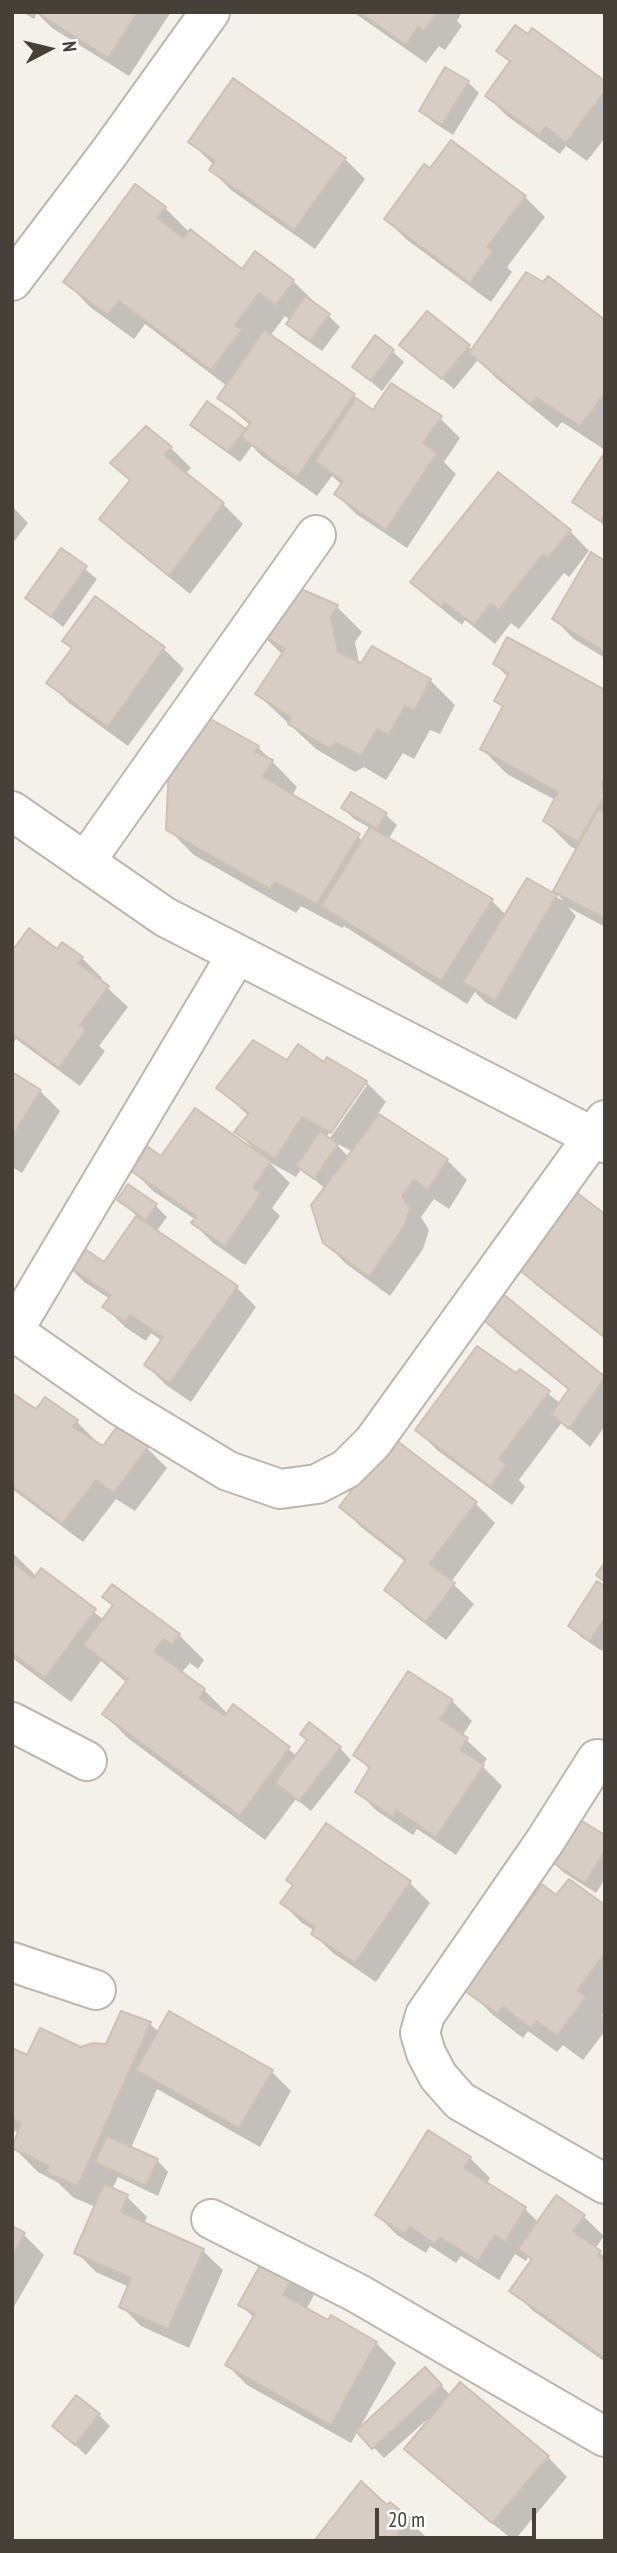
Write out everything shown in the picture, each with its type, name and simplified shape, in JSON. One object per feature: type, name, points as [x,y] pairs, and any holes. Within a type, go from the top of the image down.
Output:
[{"type":"street","points":[[12,281],[211,12]]},
{"type":"street","points":[[85,862],[316,535]]},
{"type":"street","points":[[12,811],[165,917],[600,1133],[373,1441],[346,1469],[317,1484],[279,1489],[228,1471],[122,1407],[13,1332],[237,954]]},
{"type":"street","points":[[12,1722],[87,1760]]},
{"type":"street","points":[[597,1759],[545,1841],[425,2015],[420,2033],[426,2053],[438,2076],[460,2101],[605,2184]]},
{"type":"street","points":[[12,1962],[96,1990]]},
{"type":"street","points":[[211,2220],[357,2293],[605,2437]]},
{"type":"building","points":[[36,12],[138,12],[108,58]]},
{"type":"building","points":[[359,12],[438,12],[424,31],[418,27],[406,45]]},
{"type":"building","points":[[515,25],[528,34],[532,28],[605,81],[605,91],[566,143],[546,127],[539,135],[485,96],[510,61],[496,51]]},
{"type":"building","points":[[445,67],[469,81],[442,125],[419,111]]},
{"type":"building","points":[[233,78],[346,158],[294,230],[209,170],[215,161],[188,142]]},
{"type":"building","points":[[451,140],[526,196],[487,247],[493,251],[470,283],[384,219],[424,164],[430,168]]},
{"type":"building","points":[[135,184],[166,207],[157,218],[184,238],[190,229],[242,269],[255,251],[294,280],[276,305],[259,293],[235,325],[242,330],[211,370],[119,301],[108,315],[63,282]]},
{"type":"building","points":[[526,272],[543,282],[548,276],[605,320],[605,393],[580,426],[537,398],[531,404],[469,353]]},
{"type":"building","points":[[305,296],[330,314],[310,341],[286,324]]},
{"type":"building","points":[[427,311],[470,345],[442,379],[399,345]]},
{"type":"building","points":[[264,330],[355,394],[297,477],[241,437],[251,422],[217,398]]},
{"type":"building","points":[[375,335],[394,350],[371,381],[352,367]]},
{"type":"building","points":[[391,383],[442,416],[423,443],[437,453],[386,530],[334,494],[343,481],[315,461],[356,398],[373,410]]},
{"type":"building","points":[[207,401],[246,429],[228,452],[190,425]]},
{"type":"building","points":[[146,426],[172,447],[164,455],[224,503],[169,576],[99,519],[130,480],[110,463]]},
{"type":"building","points":[[605,452],[605,514],[600,521],[572,502]]},
{"type":"building","points":[[498,472],[571,530],[548,558],[543,554],[499,610],[491,604],[474,625],[444,602],[441,607],[410,582]]},
{"type":"building","points":[[61,548],[87,566],[51,617],[25,598]]},
{"type":"building","points":[[591,552],[605,561],[605,652],[552,619]]},
{"type":"building","points":[[283,589],[301,589],[338,605],[331,617],[338,652],[361,663],[372,646],[431,679],[415,710],[405,706],[389,735],[377,729],[361,756],[337,743],[329,748],[288,724],[291,717],[255,694],[285,649],[254,629]]},
{"type":"building","points":[[95,596],[165,647],[108,727],[46,683],[72,648],[62,641]]},
{"type":"building","points":[[507,637],[605,690],[605,776],[602,782],[604,797],[578,842],[543,821],[558,792],[480,749],[503,706],[494,701],[509,673],[493,664]]},
{"type":"building","points":[[198,712],[259,746],[255,752],[273,760],[263,777],[360,834],[317,904],[275,882],[270,889],[166,830],[169,768]]},
{"type":"building","points":[[351,792],[387,813],[377,829],[341,808]]},
{"type":"building","points":[[598,809],[605,813],[605,919],[553,891]]},
{"type":"building","points":[[370,827],[493,899],[441,981],[321,906]]},
{"type":"building","points":[[527,878],[557,895],[495,1001],[463,982]]},
{"type":"building","points":[[29,928],[57,949],[62,942],[83,957],[78,963],[109,986],[80,1025],[86,1030],[59,1068],[12,1033],[12,951]]},
{"type":"building","points":[[253,1040],[287,1060],[298,1044],[324,1062],[327,1057],[367,1081],[331,1133],[302,1117],[275,1159],[234,1132],[249,1113],[216,1088]]},
{"type":"building","points":[[12,1072],[41,1090],[12,1137]]},
{"type":"building","points":[[195,1108],[271,1161],[253,1188],[261,1194],[225,1246],[191,1223],[197,1216],[131,1171],[147,1146],[161,1156]]},
{"type":"building","points":[[379,1114],[448,1159],[428,1190],[414,1180],[402,1196],[410,1209],[403,1228],[369,1277],[323,1243],[311,1205]]},
{"type":"building","points":[[320,1131],[338,1144],[314,1179],[296,1166]]},
{"type":"building","points":[[128,1184],[157,1204],[146,1220],[117,1200]]},
{"type":"building","points":[[573,1190],[605,1214],[605,1331],[602,1335],[513,1265]]},
{"type":"building","points":[[136,1216],[238,1286],[170,1383],[144,1365],[163,1337],[130,1315],[125,1322],[102,1307],[111,1295],[62,1262],[75,1242],[104,1262]]},
{"type":"building","points":[[497,1289],[605,1377],[569,1429],[551,1414],[569,1389],[476,1314]]},
{"type":"building","points":[[477,1346],[516,1373],[520,1369],[550,1391],[499,1459],[506,1465],[491,1487],[415,1430]]},
{"type":"building","points":[[12,1393],[36,1409],[45,1397],[78,1420],[73,1427],[103,1446],[118,1425],[148,1447],[114,1493],[96,1480],[62,1524],[12,1486]]},
{"type":"building","points":[[392,1437],[477,1502],[429,1564],[455,1583],[426,1622],[384,1590],[406,1559],[339,1507]]},
{"type":"building","points":[[12,1562],[34,1578],[41,1568],[96,1609],[45,1678],[12,1653]]},
{"type":"building","points":[[605,1562],[605,1582],[596,1575]]},
{"type":"building","points":[[597,1581],[605,1586],[605,1617],[590,1641],[568,1626]]},
{"type":"building","points":[[112,1584],[180,1634],[172,1645],[164,1639],[154,1651],[205,1689],[199,1698],[225,1716],[233,1704],[290,1747],[240,1816],[102,1714],[128,1679],[83,1645],[113,1605],[102,1597]]},
{"type":"building","points":[[408,1671],[453,1700],[440,1719],[468,1738],[460,1750],[484,1765],[436,1837],[396,1810],[393,1817],[355,1792],[370,1767],[353,1755]]},
{"type":"building","points":[[309,1722],[341,1747],[299,1801],[275,1782],[307,1740],[300,1734]]},
{"type":"building","points":[[577,1818],[605,1835],[605,1851],[585,1883],[550,1861]]},
{"type":"building","points":[[326,1823],[411,1881],[355,1963],[311,1934],[315,1927],[280,1903],[293,1885],[286,1880]]},
{"type":"building","points":[[569,1879],[605,1905],[605,1953],[577,1991],[586,1997],[557,2036],[537,2021],[531,2028],[503,2007],[497,2014],[465,1991],[542,1884],[556,1895]]},
{"type":"building","points":[[121,2011],[151,2022],[78,2186],[47,2173],[49,2166],[12,2148],[21,2123],[12,2119],[12,2048],[27,2055],[40,2028],[81,2047],[93,2043],[106,2044]]},
{"type":"building","points":[[169,2011],[273,2070],[239,2128],[136,2070]]},
{"type":"building","points":[[428,2130],[471,2157],[464,2168],[526,2207],[505,2242],[495,2235],[478,2261],[440,2237],[435,2244],[410,2227],[405,2234],[375,2215]]},
{"type":"building","points":[[107,2136],[158,2159],[146,2186],[95,2162]]},
{"type":"building","points":[[104,2184],[128,2195],[121,2212],[204,2249],[168,2329],[119,2307],[131,2278],[74,2253]]},
{"type":"building","points":[[556,2195],[585,2215],[573,2231],[601,2251],[597,2256],[605,2261],[605,2358],[509,2291],[532,2259],[518,2249]]},
{"type":"building","points":[[12,2226],[25,2233],[12,2256]]},
{"type":"building","points":[[265,2257],[295,2274],[283,2295],[328,2320],[331,2315],[377,2342],[331,2425],[225,2365],[255,2314],[238,2305]]},
{"type":"building","points":[[425,2367],[442,2385],[372,2449],[356,2431]]},
{"type":"building","points":[[460,2382],[549,2456],[492,2523],[404,2449]]},
{"type":"building","points":[[76,2395],[100,2414],[75,2445],[52,2426]]},
{"type":"building","points":[[361,2481],[387,2505],[390,2502],[411,2519],[398,2534],[406,2541],[314,2541]]}]
